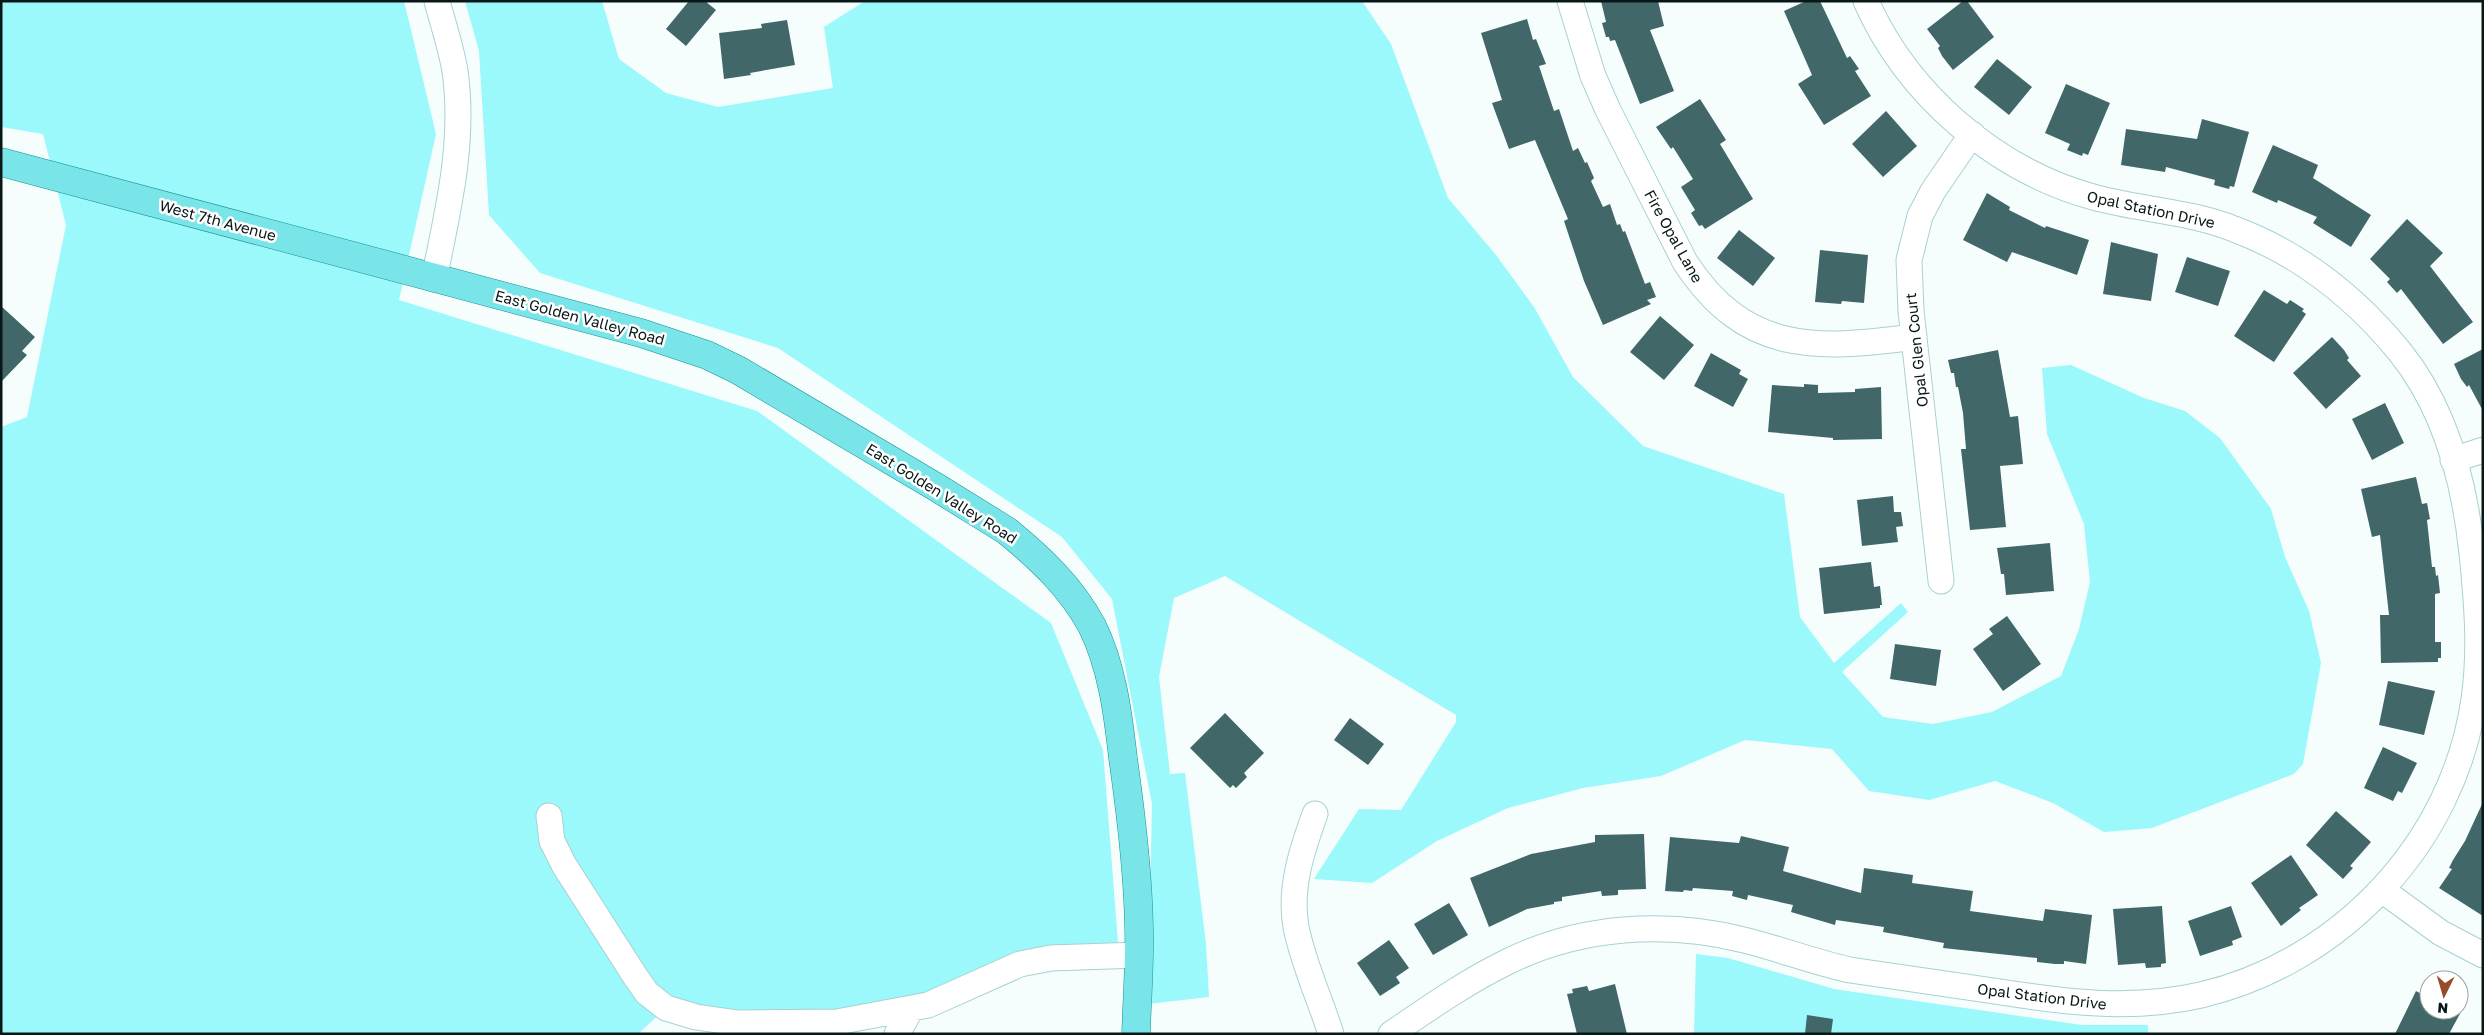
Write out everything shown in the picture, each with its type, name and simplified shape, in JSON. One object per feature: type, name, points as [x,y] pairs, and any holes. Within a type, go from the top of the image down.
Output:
[{"type":"main road","name":"West 7th Avenue","points":[[1,162],[434,279]]},
{"type":"main road","name":"East Golden Valley Road","points":[[434,279],[641,333],[707,355],[774,390],[1007,532],[1037,556],[1068,587],[1093,628],[1111,683],[1120,729],[1135,862],[1139,955],[1136,1034]]},
{"type":"street","points":[[434,279],[454,179],[458,122],[455,70],[437,1]]},
{"type":"street","name":"Fire Opal Lane","points":[[1570,1],[1593,76],[1608,110],[1685,262],[1700,285],[1719,305],[1744,323],[1774,337],[1805,343],[1841,345],[1914,337]]},
{"type":"street","name":"Opal Station Drive","points":[[1391,1034],[1450,994],[1509,961],[1541,947],[1607,931],[1637,929],[1706,933],[1744,940],[1850,970],[2059,1001],[2109,1005],[2150,1003],[2201,995],[2257,976],[2292,959],[2331,935],[2362,910],[2382,890],[2415,850],[2438,810],[2454,776],[2466,739],[2474,701],[2478,648],[2475,580],[2470,535],[2462,492],[2439,418],[2424,388],[2405,358],[2378,326],[2348,297],[2312,269],[2274,246],[2214,222],[2126,205],[2061,187],[2029,171],[1972,134],[1935,102],[1907,70],[1887,41],[1866,1]]},
{"type":"street","name":"Opal Glen Court","points":[[1941,581],[1914,337],[1909,268],[1914,235],[1920,216],[1933,191],[1972,134]]},
{"type":"street","points":[[2453,460],[2483,450]]},
{"type":"street","points":[[1316,814],[1303,846],[1296,877],[1294,899],[1296,927],[1331,1034]]},
{"type":"street","points":[[549,816],[552,841],[564,864],[647,993],[666,1008],[696,1018],[738,1023],[837,1022],[928,1005],[1020,964],[1051,958],[1139,955]]},
{"type":"street","points":[[2382,890],[2441,933],[2483,955]]},
{"type":"street","points":[[897,1034],[911,1009]]},
{"type":"shaded area","points":[[1,1],[404,1],[436,134],[399,300],[757,411],[1051,623],[1103,750],[1119,955],[1081,956],[837,1022],[666,1008],[638,1034],[1,1034],[1,427],[27,417],[66,225],[43,134],[1,127]]},
{"type":"shaded area","points":[[465,1],[602,1],[619,59],[666,93],[718,107],[833,88],[824,27],[865,1],[1362,1],[1391,44],[1448,198],[1496,255],[1534,307],[1573,377],[1643,446],[1784,494],[1800,617],[1834,663],[1901,603],[1908,612],[1842,672],[1883,717],[1933,724],[1992,712],[2061,676],[2079,629],[2090,582],[2084,524],[2047,434],[2042,368],[2071,365],[2144,398],[2185,411],[2220,438],[2271,509],[2285,557],[2309,611],[2321,663],[2303,764],[2294,774],[2152,828],[2104,832],[2053,803],[1995,781],[1929,800],[1869,791],[1832,749],[1745,740],[1661,776],[1583,788],[1508,808],[1437,841],[1372,883],[1314,879],[1359,809],[1401,810],[1456,722],[1456,715],[1225,576],[1174,598],[1159,677],[1170,774],[1185,773],[1206,944],[1209,997],[1148,1004],[1152,804],[1112,599],[1062,537],[778,348],[540,273],[489,215],[479,51]]},
{"type":"shaded area","points":[[1696,954],[1728,958],[1834,989],[2082,1025],[2148,1025],[2148,1034],[1694,1034]]},
{"type":"building","points":[[689,1],[705,1],[716,10],[686,46],[666,29]]},
{"type":"building","points":[[1601,1],[1658,1],[1664,26],[1650,30],[1674,91],[1640,104],[1615,40],[1610,41],[1609,37],[1606,37],[1602,23],[1606,22]]},
{"type":"building","points":[[1806,1],[1820,1],[1847,58],[1850,56],[1859,69],[1855,71],[1871,96],[1824,125],[1798,84],[1812,75],[1784,11]]},
{"type":"building","points":[[1963,1],[1967,1],[1994,37],[1953,70],[1942,56],[1938,48],[1940,46],[1927,29]]},
{"type":"building","points":[[1527,19],[1533,40],[1536,39],[1546,64],[1539,66],[1554,111],[1559,109],[1573,151],[1578,148],[1585,163],[1587,162],[1594,178],[1591,181],[1603,207],[1610,204],[1617,225],[1620,224],[1623,232],[1625,231],[1645,284],[1650,282],[1656,297],[1647,300],[1651,304],[1603,325],[1584,281],[1564,221],[1568,219],[1535,140],[1509,149],[1492,103],[1502,100],[1481,33]]},
{"type":"building","points":[[787,20],[795,65],[724,79],[719,33],[762,28],[761,24]]},
{"type":"building","points":[[1997,59],[2032,87],[2009,115],[1974,87]]},
{"type":"building","points":[[2066,84],[2110,103],[2088,155],[2083,153],[2082,156],[2067,150],[2070,144],[2045,133]]},
{"type":"building","points":[[1700,99],[1726,140],[1720,144],[1753,199],[1705,229],[1702,225],[1699,226],[1691,213],[1695,210],[1681,187],[1693,179],[1673,147],[1671,149],[1656,127]]},
{"type":"building","points":[[1886,111],[1917,146],[1883,177],[1852,144]]},
{"type":"building","points":[[2202,119],[2249,132],[2234,187],[2230,186],[2229,189],[2214,185],[2215,180],[2166,167],[2165,172],[2121,165],[2126,129],[2197,139]]},
{"type":"building","points":[[2273,145],[2318,165],[2313,178],[2371,215],[2351,247],[2313,223],[2317,217],[2278,200],[2277,203],[2252,192]]},
{"type":"building","points":[[1987,193],[2010,207],[2009,210],[2045,228],[2046,226],[2089,240],[2077,275],[2012,252],[2007,262],[1963,240]]},
{"type":"building","points":[[2407,219],[2443,253],[2430,266],[2473,322],[2443,344],[2401,289],[2397,293],[2387,282],[2390,279],[2370,259]]},
{"type":"building","points":[[1739,230],[1775,258],[1753,286],[1717,258]]},
{"type":"building","points":[[2111,242],[2158,254],[2151,301],[2103,294]]},
{"type":"building","points":[[1820,250],[1868,255],[1864,303],[1842,301],[1841,304],[1815,302]]},
{"type":"building","points":[[2187,257],[2230,271],[2218,306],[2175,292]]},
{"type":"building","points":[[2264,290],[2287,304],[2290,300],[2304,309],[2302,311],[2306,314],[2274,362],[2234,336]]},
{"type":"building","points":[[1,306],[35,337],[22,351],[27,355],[1,382]]},
{"type":"building","points":[[1660,316],[1694,345],[1664,380],[1630,352]]},
{"type":"building","points":[[2332,337],[2344,350],[2349,358],[2347,360],[2361,376],[2326,409],[2293,373]]},
{"type":"building","points":[[2483,349],[2483,411],[2469,385],[2467,387],[2461,379],[2454,364]]},
{"type":"building","points":[[1998,350],[2010,417],[2018,416],[2023,464],[2000,466],[2006,527],[1970,530],[1961,449],[1966,449],[1963,413],[1958,387],[1956,387],[1954,373],[1951,373],[1948,360]]},
{"type":"building","points":[[1711,353],[1741,370],[1739,374],[1748,379],[1733,407],[1694,386]]},
{"type":"building","points":[[1804,384],[1818,385],[1818,393],[1855,392],[1855,389],[1881,387],[1882,439],[1833,440],[1833,438],[1768,432],[1772,385],[1804,387]]},
{"type":"building","points":[[2385,403],[2404,443],[2372,460],[2352,419]]},
{"type":"building","points":[[2416,477],[2422,504],[2427,503],[2430,519],[2427,520],[2432,567],[2435,567],[2436,576],[2438,575],[2440,593],[2435,594],[2435,642],[2441,642],[2441,658],[2438,658],[2438,662],[2381,663],[2380,615],[2389,615],[2380,535],[2372,537],[2361,489]]},
{"type":"building","points":[[1893,496],[1894,512],[1901,512],[1903,526],[1896,527],[1898,542],[1862,546],[1857,500]]},
{"type":"building","points":[[2050,543],[2054,591],[2006,595],[2004,574],[2001,574],[1997,548]]},
{"type":"building","points":[[1871,562],[1874,587],[1880,586],[1882,605],[1880,605],[1880,608],[1824,614],[1819,568]]},
{"type":"building","points":[[2007,616],[2041,664],[2003,691],[1973,649],[1993,634],[1989,629]]},
{"type":"building","points":[[1895,644],[1941,650],[1936,686],[1890,679]]},
{"type":"building","points":[[2388,681],[2435,691],[2424,735],[2379,725]]},
{"type":"building","points":[[1225,713],[1264,753],[1244,773],[1247,777],[1236,788],[1233,785],[1230,788],[1190,748]]},
{"type":"building","points":[[1350,718],[1384,744],[1368,765],[1334,740]]},
{"type":"building","points":[[2383,747],[2417,763],[2402,793],[2398,791],[2393,801],[2364,788]]},
{"type":"building","points":[[2483,802],[2483,916],[2439,888],[2452,869],[2449,868],[2465,841]]},
{"type":"building","points":[[2336,811],[2371,842],[2350,866],[2353,868],[2343,879],[2306,845]]},
{"type":"building","points":[[1644,834],[1646,889],[1618,890],[1618,895],[1602,896],[1601,891],[1562,897],[1562,901],[1527,909],[1489,927],[1470,878],[1531,854],[1595,842],[1595,835]]},
{"type":"building","points":[[1741,836],[1789,847],[1783,871],[1861,893],[1864,868],[1913,875],[1912,883],[1973,891],[1970,911],[2043,921],[2045,909],[2092,915],[2086,964],[2064,961],[2064,964],[2037,962],[2037,958],[1943,948],[1944,943],[1883,932],[1884,927],[1836,920],[1835,925],[1791,912],[1793,905],[1748,895],[1747,900],[1732,896],[1733,891],[1693,888],[1692,891],[1684,890],[1683,892],[1665,891],[1670,837],[1739,843]]},
{"type":"building","points":[[2291,855],[2318,895],[2299,908],[2301,910],[2281,926],[2251,883]]},
{"type":"building","points":[[1449,903],[1468,935],[1433,955],[1414,924]]},
{"type":"building","points":[[2162,906],[2166,963],[2161,964],[2161,967],[2146,968],[2145,963],[2118,965],[2113,909]]},
{"type":"building","points":[[2231,906],[2242,937],[2232,941],[2233,945],[2200,956],[2188,921]]},
{"type":"building","points":[[1389,940],[1409,968],[1396,977],[1400,983],[1380,996],[1357,963]]},
{"type":"building","points":[[1615,984],[1627,1034],[1577,1034],[1567,994],[1573,993],[1572,989],[1587,986],[1589,991]]},
{"type":"building","points":[[2416,991],[2419,993],[2419,1020],[2457,1020],[2449,1034],[2395,1034]]},
{"type":"building","points":[[1807,1015],[1833,1019],[1831,1034],[1805,1034]]}]
